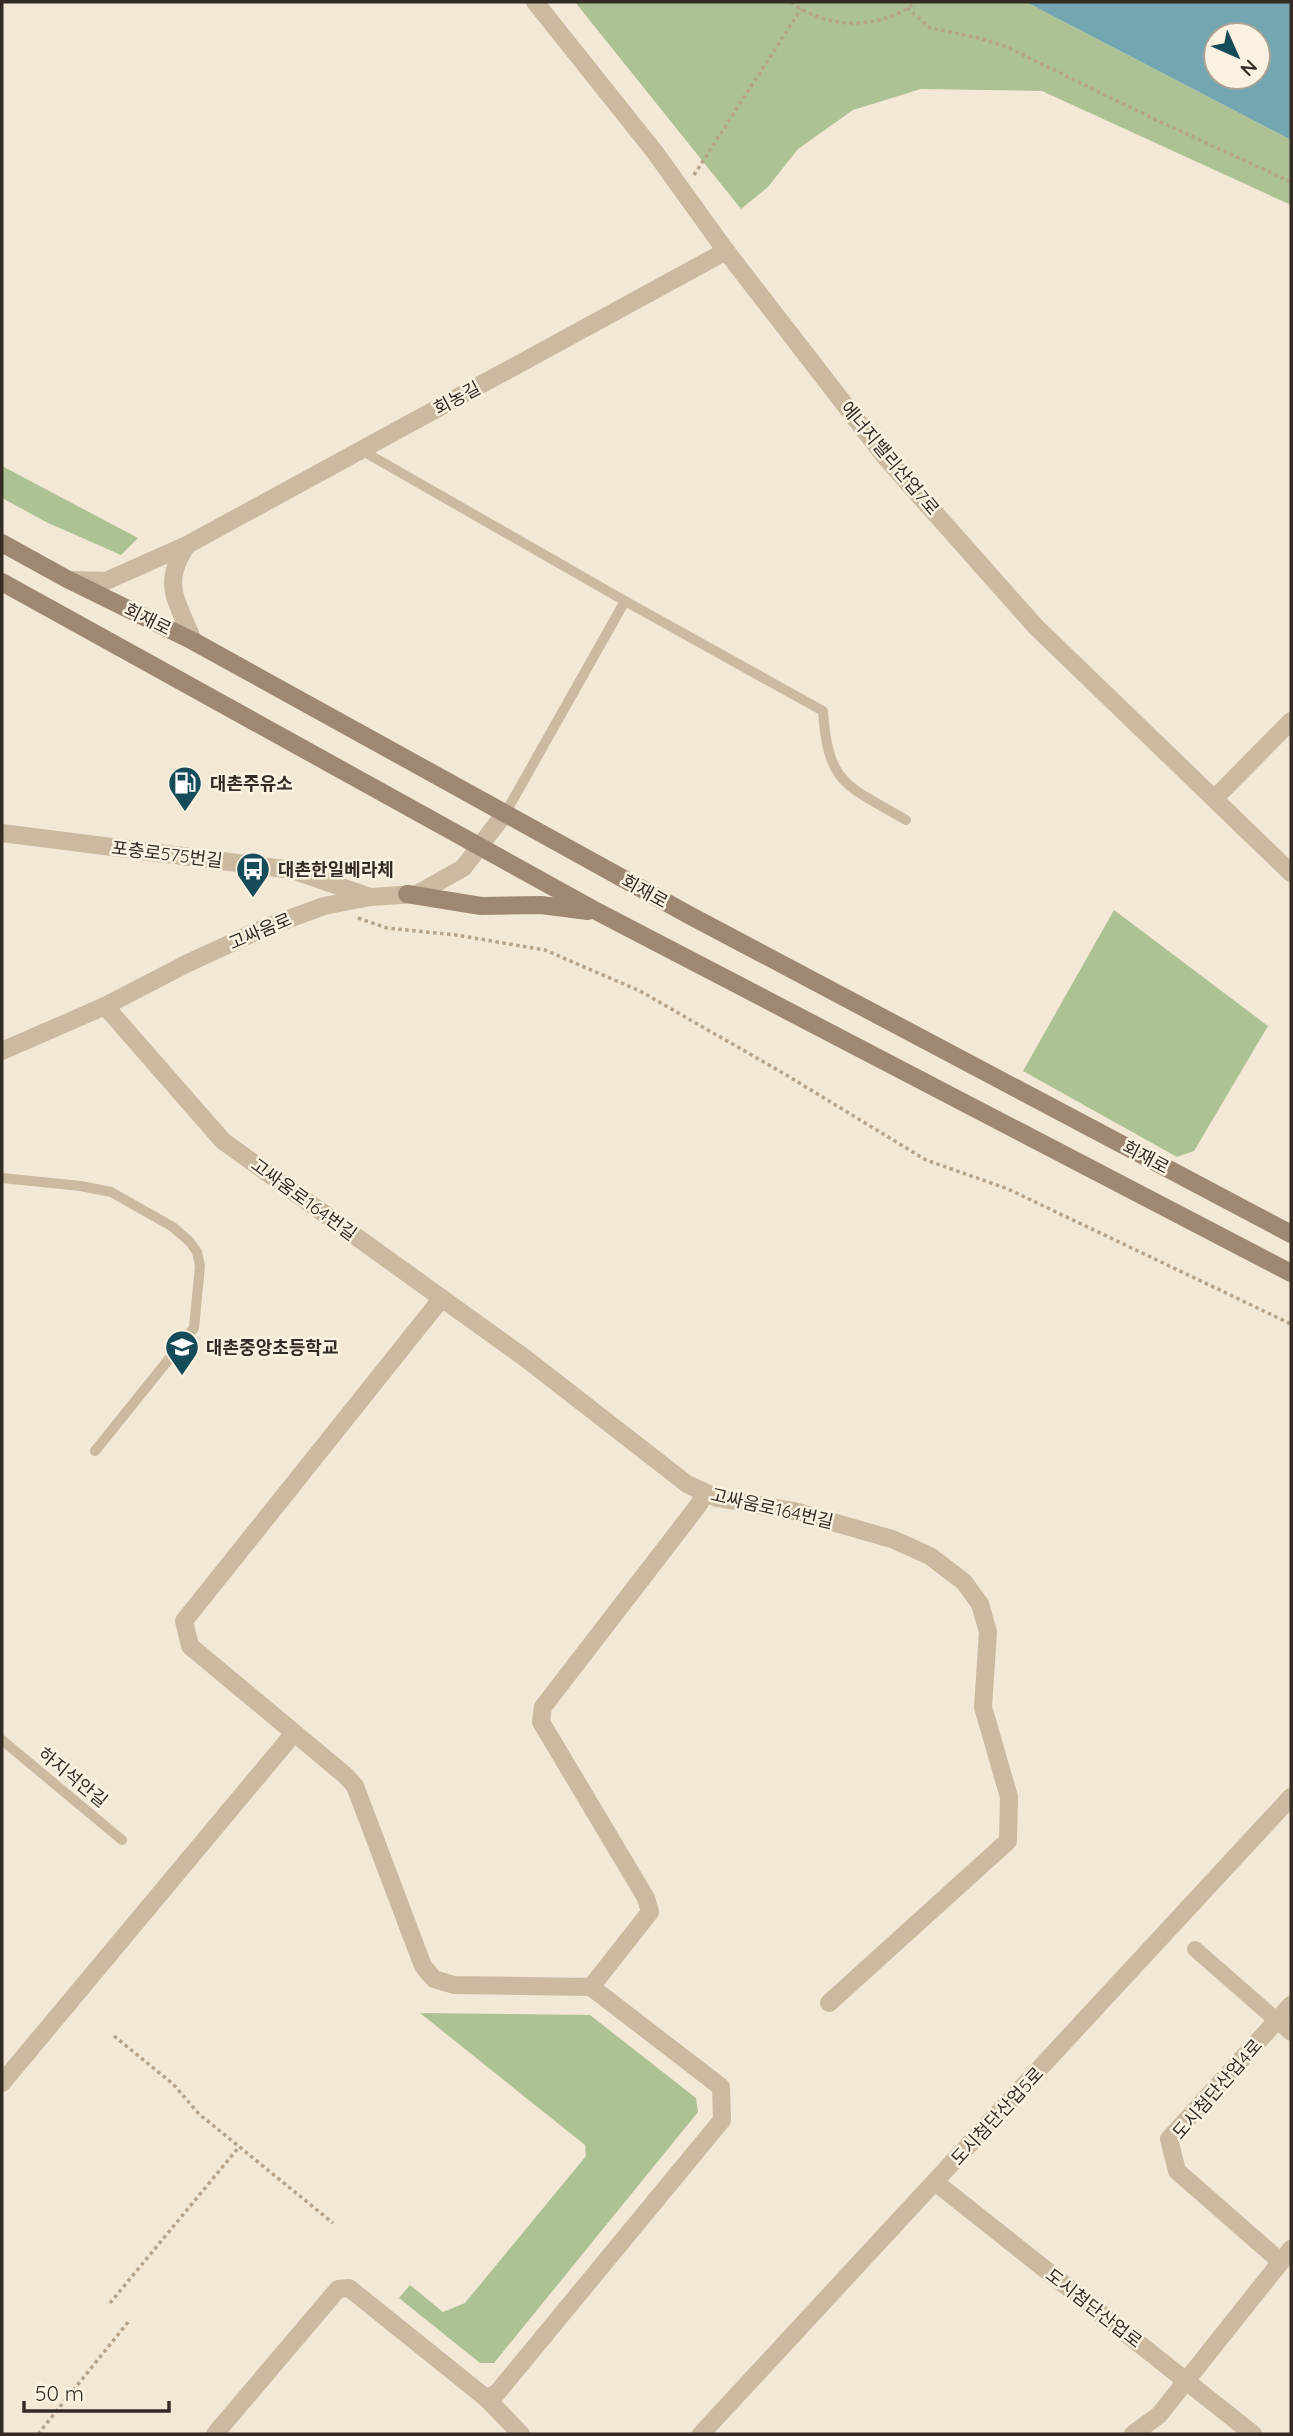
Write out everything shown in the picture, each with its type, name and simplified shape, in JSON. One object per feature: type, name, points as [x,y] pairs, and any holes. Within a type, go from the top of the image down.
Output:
[{"type":"main road","name":"회재로","points":[[2,543],[67,579],[193,641],[689,915],[1291,1234]]},
{"type":"main road","name":"회재로","points":[[2,582],[598,912],[1291,1273]]},
{"type":"main road","points":[[407,894],[481,906],[541,905],[598,912]]},
{"type":"street","name":"에너지밸리산업7로","points":[[535,2],[654,151],[726,251],[886,458],[1036,627],[1291,873]]},
{"type":"street","name":"회농길","points":[[67,579],[81,582],[106,581],[187,545],[726,251]]},
{"type":"street","points":[[187,545],[175,565],[173,585],[177,603],[193,641]]},
{"type":"street","points":[[1215,798],[1287,733]]},
{"type":"street","name":"고싸움로","points":[[2,1052],[105,1006],[264,928],[324,906],[370,897],[417,894],[463,868],[506,812]]},
{"type":"street","name":"포충로575번길","points":[[2,833],[292,870],[370,897]]},
{"type":"street","name":"고싸움로164번길","points":[[105,1006],[223,1141],[525,1358],[665,1469],[705,1494],[717,1498],[794,1511],[892,1539],[930,1556],[964,1582],[980,1604],[988,1632],[983,1707],[1009,1797],[1009,1841],[829,2003]]},
{"type":"street","points":[[442,1298],[184,1621],[190,1646],[355,1786],[422,1966],[434,1979],[454,1985],[591,1987],[721,2087],[722,2120],[497,2393],[486,2398]]},
{"type":"street","points":[[591,1987],[650,1912],[646,1898],[541,1722],[543,1707],[705,1494]]},
{"type":"street","points":[[2,2083],[294,1733]]},
{"type":"street","name":"도시첨단산업5로","points":[[701,2434],[1291,1797]]},
{"type":"street","points":[[1195,1949],[1291,2033]]},
{"type":"street","name":"도시첨단산업4로","points":[[1133,2434],[1159,2415],[1286,2256],[1177,2171],[1169,2139],[1291,2005]]},
{"type":"street","name":"도시첨단산업로","points":[[935,2182],[1252,2434]]},
{"type":"street","points":[[215,2434],[338,2289],[349,2288],[486,2398],[521,2434]]},
{"type":"lane","points":[[360,450],[823,710],[830,761],[844,781],[906,820]]},
{"type":"lane","points":[[506,812],[625,601]]},
{"type":"lane","points":[[2,1178],[81,1186],[111,1192],[173,1227],[197,1252],[200,1266],[194,1328],[95,1451]]},
{"type":"lane","name":"하지석안길","points":[[2,1741],[122,1840]]},
{"type":"path","points":[[791,2],[801,9],[835,22],[854,23],[874,21],[916,2]]},
{"type":"path","points":[[907,8],[930,27],[1007,47],[1291,182]]},
{"type":"path","points":[[683,192],[801,9]]},
{"type":"path","points":[[324,906],[387,928],[456,935],[545,950],[640,990],[926,1160],[1008,1189],[1291,1324]]},
{"type":"path","points":[[114,2036],[173,2084],[199,2114],[333,2223]]},
{"type":"path","points":[[110,2303],[239,2147]]},
{"type":"path","points":[[38,2434],[130,2321]]},
{"type":"green space","points":[[575,2],[1026,2],[1291,140],[1291,205],[1042,91],[921,89],[853,110],[798,149],[768,187],[741,209]]},
{"type":"green space","points":[[2,466],[138,538],[121,555],[46,522],[2,498]]},
{"type":"green space","points":[[1114,910],[1268,1026],[1194,1151],[1177,1157],[1023,1071]]},
{"type":"green space","points":[[420,2013],[590,2015],[696,2098],[698,2112],[494,2363],[480,2363],[399,2298],[410,2285],[443,2312],[465,2303],[586,2156],[585,2145]]},
{"type":"water","points":[[1026,2],[1291,2],[1291,140]]},
{"type":"place","name":"대촌주유소","points":[[185,813]]},
{"type":"place","name":"대촌한일베라체","points":[[253,899]]},
{"type":"place","name":"대촌중앙초등학교","points":[[182,1377]]}]
